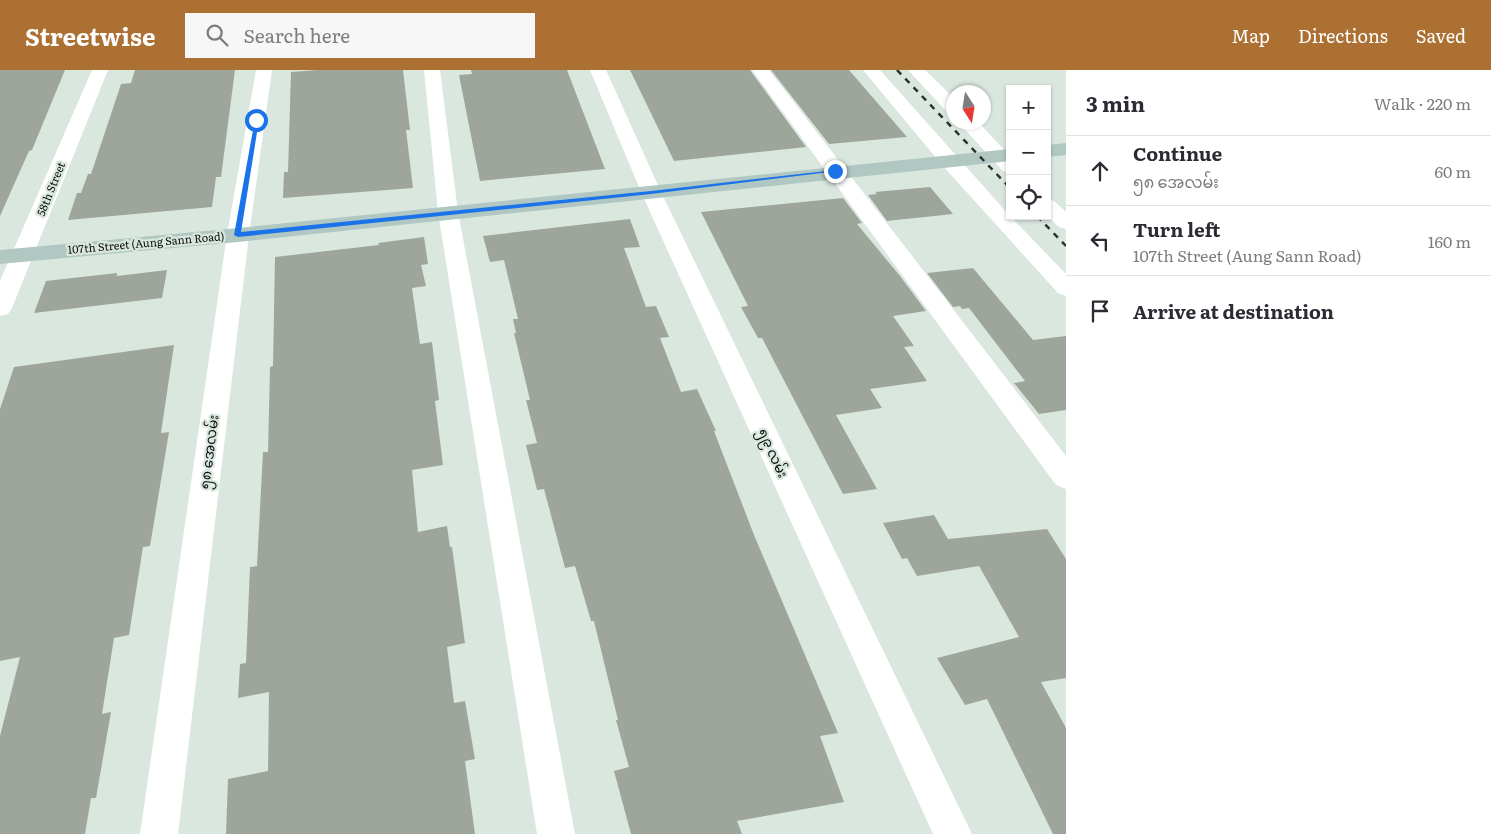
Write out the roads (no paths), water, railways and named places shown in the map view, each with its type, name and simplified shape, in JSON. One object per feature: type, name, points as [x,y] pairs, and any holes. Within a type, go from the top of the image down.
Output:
[{"type":"street","name":"58th Street","points":[[0,308],[100,70]]},
{"type":"street","name":"၅၈ အေလမ်း","points":[[159,834],[238,235],[264,70]]},
{"type":"street","points":[[432,70],[448,212],[556,834]]},
{"type":"street","name":"၅၉ လမ်း","points":[[598,70],[651,192],[953,834]]},
{"type":"street","points":[[760,70],[1066,477]]},
{"type":"street","points":[[871,70],[949,160],[1066,288]]},
{"type":"street","points":[[916,70],[946,101]]},
{"type":"street","points":[[975,130],[1006,159]]},
{"type":"street","points":[[1051,151],[1066,149]]},
{"type":"street","name":"107th Street (Aung Sann Road)","points":[[0,256],[238,235],[949,160],[1006,159]]},
{"type":"street","points":[[1051,208],[1066,223]]},
{"type":"railway","points":[[897,70],[1006,184]]},
{"type":"railway","points":[[1041,220],[1066,246]]}]
